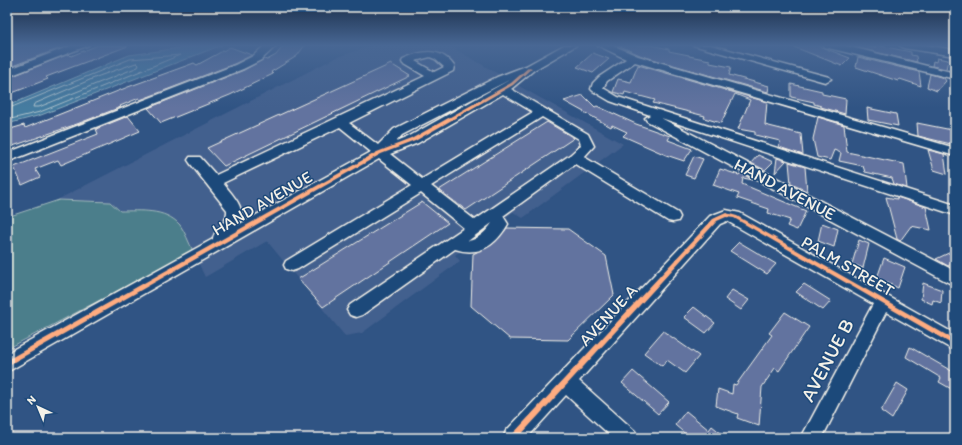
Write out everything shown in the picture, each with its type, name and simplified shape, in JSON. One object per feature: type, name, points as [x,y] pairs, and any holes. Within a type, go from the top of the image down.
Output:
[{"type":"street","points":[[7,74],[29,66]]},
{"type":"street","points":[[7,158],[241,66]]},
{"type":"street","name":"HAND AVENUE","points":[[379,152],[398,132],[501,79],[534,66]]},
{"type":"street","points":[[623,66],[599,83],[597,89],[614,99],[955,210]]},
{"type":"street","points":[[661,66],[955,152]]},
{"type":"street","points":[[776,66],[825,79]]},
{"type":"street","points":[[913,66],[955,76]]},
{"type":"street","name":"HAND AVENUE","points":[[7,363],[379,152],[413,140],[512,84],[530,68]]},
{"type":"street","points":[[214,182],[342,122],[433,76]]},
{"type":"street","points":[[356,310],[495,214],[574,158],[588,146],[584,137],[502,89]]},
{"type":"street","name":"HAND AVENUE","points":[[614,99],[955,279]]},
{"type":"street","points":[[292,265],[542,112]]},
{"type":"street","points":[[342,122],[475,228]]},
{"type":"street","points":[[574,158],[673,217]]},
{"type":"street","points":[[195,160],[232,206],[236,215],[234,222],[208,250]]},
{"type":"street","points":[[453,243],[469,247],[477,244],[497,230],[500,224],[495,214]]},
{"type":"street","name":"PALM STREET","points":[[726,215],[735,217],[955,343]]},
{"type":"street","name":"AVENUE A","points":[[513,438],[715,220],[726,215]]},
{"type":"street","name":"AVENUE B","points":[[811,438],[883,302]]},
{"type":"street","points":[[566,382],[628,438]]},
{"type":"shaded area","points":[[320,66],[484,66],[500,75],[396,127],[372,152],[193,252],[180,225],[155,212],[119,211],[49,204]]},
{"type":"shaded area","points":[[517,85],[623,144],[523,218],[513,212],[455,255],[460,261],[362,333],[345,336],[267,241],[205,277],[198,262],[384,155],[421,142]]},
{"type":"green space","points":[[59,200],[110,202],[120,211],[160,213],[174,220],[180,225],[193,251],[7,349],[7,217]]},
{"type":"water","points":[[103,66],[168,66],[41,115],[7,124],[7,106]]},
{"type":"building","points":[[39,66],[76,66],[46,77],[48,79],[7,95],[7,78]]},
{"type":"building","points":[[186,66],[229,66],[140,100],[139,98],[120,106],[121,107],[77,124],[7,148],[7,130],[24,125],[25,128]]},
{"type":"building","points":[[252,66],[281,66],[271,72],[273,74],[230,95],[161,123],[148,108]]},
{"type":"building","points":[[387,66],[394,66],[410,76],[224,166],[207,148]]},
{"type":"building","points":[[578,66],[601,66],[593,73],[577,67]]},
{"type":"building","points":[[638,66],[641,66],[767,102],[765,125],[801,134],[803,155],[779,147],[780,141],[755,135],[755,132],[738,129],[750,100],[735,94],[721,123],[704,118],[705,116],[653,103],[655,100],[625,92],[624,95],[613,92],[618,79],[631,82]]},
{"type":"building","points":[[676,66],[731,67],[729,75],[769,86],[768,92]]},
{"type":"building","points":[[856,66],[894,66],[919,72],[921,86],[900,79],[898,81],[856,67]]},
{"type":"building","points":[[932,66],[947,66],[946,69]]},
{"type":"building","points":[[930,74],[944,78],[946,81],[937,91],[927,87]]},
{"type":"building","points":[[791,84],[822,91],[822,94],[846,99],[845,114],[821,107],[814,104],[814,102],[791,97]]},
{"type":"building","points":[[583,95],[595,107],[597,106],[636,124],[670,136],[668,140],[692,149],[684,161],[666,155],[623,136],[627,132],[612,125],[611,127],[564,101]]},
{"type":"building","points":[[867,108],[896,114],[898,126],[868,120]]},
{"type":"building","points":[[128,116],[140,131],[61,165],[58,160],[35,169],[40,177],[22,185],[14,167],[98,134],[96,129]]},
{"type":"building","points":[[818,117],[844,125],[847,152],[904,164],[907,188],[894,184],[892,178],[865,172],[863,166],[839,161],[841,153],[834,150],[830,160],[817,157],[813,139]]},
{"type":"building","points":[[547,122],[574,138],[466,210],[439,190]]},
{"type":"building","points":[[917,123],[952,130],[955,145],[918,136]]},
{"type":"building","points":[[928,150],[944,154],[947,174],[934,170]]},
{"type":"building","points":[[758,155],[773,162],[765,170],[751,163]]},
{"type":"building","points":[[694,156],[703,159],[694,178],[685,175]]},
{"type":"building","points":[[777,158],[786,161],[775,173]]},
{"type":"building","points":[[789,162],[805,167],[807,191],[791,184]]},
{"type":"building","points":[[720,169],[739,175],[741,173],[753,180],[743,178],[742,184],[806,211],[797,230],[787,226],[790,220],[768,213],[769,209],[737,198],[739,194],[713,185]]},
{"type":"building","points":[[886,197],[897,199],[897,197],[926,207],[931,230],[911,226],[900,241],[897,239]]},
{"type":"building","points":[[422,202],[448,223],[323,307],[298,279]]},
{"type":"building","points":[[822,223],[838,229],[834,247],[818,241]]},
{"type":"building","points":[[507,228],[568,229],[606,256],[614,295],[568,340],[510,339],[471,306],[473,254],[493,244]]},
{"type":"building","points":[[859,240],[869,244],[863,268],[852,264]]},
{"type":"building","points":[[739,242],[776,264],[767,274],[730,251]]},
{"type":"building","points":[[955,250],[955,262],[948,266],[936,259]]},
{"type":"building","points":[[884,258],[905,267],[898,288],[877,278]]},
{"type":"building","points":[[923,283],[942,290],[941,303],[933,300],[932,304],[921,299]]},
{"type":"building","points":[[804,284],[831,301],[823,310],[796,292]]},
{"type":"building","points":[[732,290],[749,300],[741,310],[725,299]]},
{"type":"building","points":[[694,307],[715,323],[706,333],[684,317]]},
{"type":"building","points":[[785,312],[809,327],[779,371],[775,368],[762,387],[759,426],[737,418],[738,414],[716,406],[718,389],[732,394],[733,384],[736,385],[772,335],[769,333]]},
{"type":"building","points":[[663,331],[699,356],[685,373],[667,360],[662,366],[644,353]]},
{"type":"building","points":[[910,347],[955,373],[955,391],[939,382],[941,378],[906,357]]},
{"type":"building","points":[[633,371],[669,402],[658,414],[622,383]]},
{"type":"building","points":[[897,383],[908,390],[892,419],[881,411]]},
{"type":"building","points":[[686,411],[709,430],[712,426],[727,438],[690,438],[675,425]]},
{"type":"cycle path","points":[[7,363],[379,153],[413,140],[512,84],[530,68]]},
{"type":"cycle path","points":[[513,438],[715,220],[726,215],[735,217],[955,343]]}]
